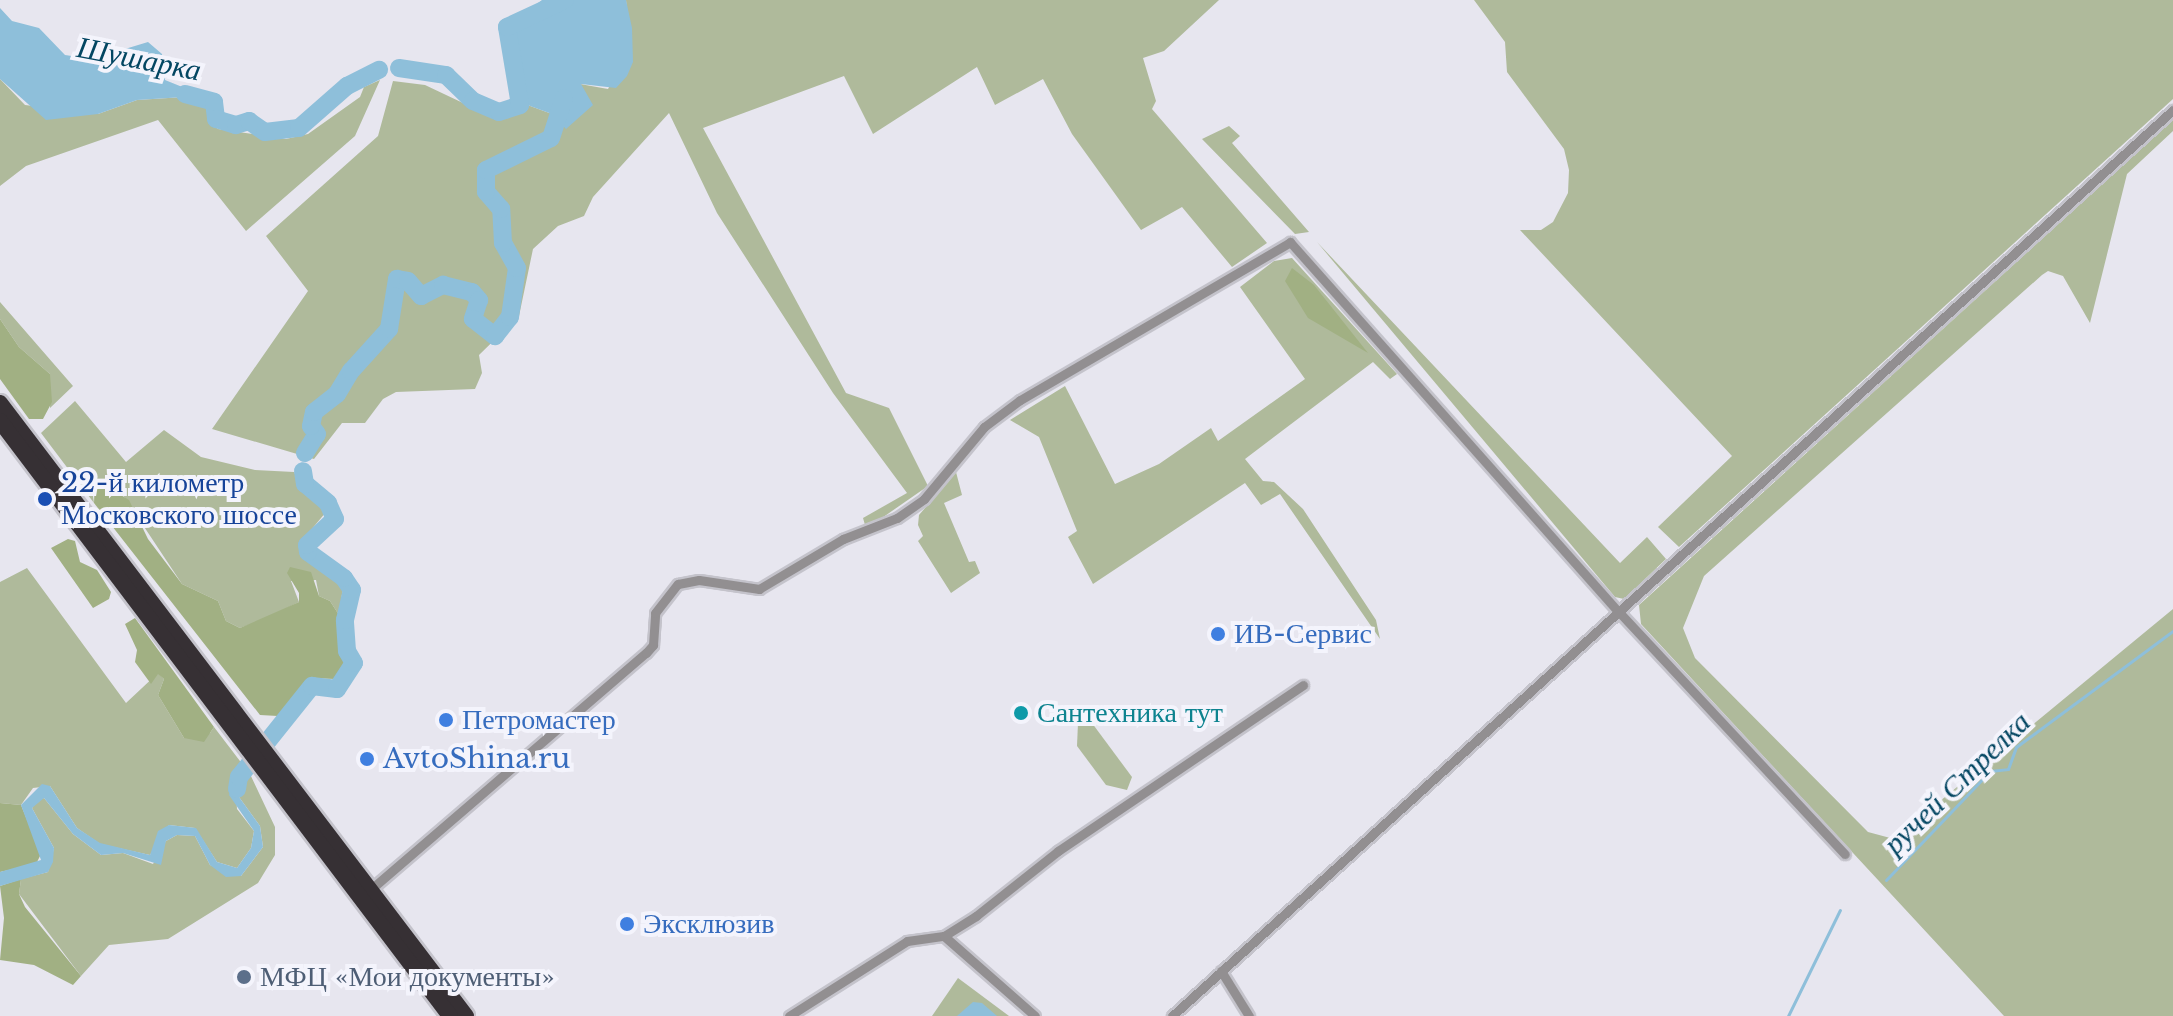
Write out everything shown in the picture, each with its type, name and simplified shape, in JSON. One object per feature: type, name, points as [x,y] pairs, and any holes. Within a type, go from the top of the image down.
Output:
[{"type":"highway","points":[[0,403],[244,734]]},
{"type":"highway","points":[[0,421],[266,763],[450,1016]]},
{"type":"highway","points":[[266,763],[370,890],[466,1016]]},
{"type":"street","points":[[1172,1016],[2173,110]]},
{"type":"street","points":[[370,890],[646,653],[653,645],[655,613],[678,584],[699,580],[759,589],[843,539],[897,518],[924,499],[984,427],[1020,400],[1290,242],[1619,612],[1845,854]]},
{"type":"street","points":[[789,1016],[907,941],[944,936],[1058,851],[1303,685]]},
{"type":"street","points":[[944,936],[1035,1016]]},
{"type":"street","points":[[1221,971],[1249,1016]]},
{"type":"green space","points":[[626,0],[1219,0],[1164,51],[1143,58],[1156,101],[1152,109],[1267,243],[1232,267],[1182,207],[1141,230],[1072,134],[1043,79],[995,105],[977,67],[873,134],[844,76],[703,128],[846,393],[889,408],[928,486],[879,520],[865,525],[863,518],[907,493],[833,393],[717,213],[669,113],[593,197],[584,216],[558,226],[533,249],[519,316],[479,355],[482,373],[475,389],[396,392],[383,399],[365,423],[342,423],[314,459],[212,429],[308,291],[266,236],[378,136],[393,81],[425,85],[463,103],[467,90],[484,108],[528,108],[522,103],[552,114],[580,84],[608,89],[630,48]]},
{"type":"green space","points":[[1474,0],[2173,0],[2173,99],[1679,547],[1658,527],[1732,456],[1520,230],[1541,230],[1553,222],[1568,193],[1569,170],[1564,149],[1507,72],[1505,42]]},
{"type":"green space","points":[[0,79],[25,105],[98,114],[137,100],[184,97],[211,107],[211,123],[218,129],[286,139],[308,134],[360,97],[364,87],[380,80],[355,136],[246,231],[158,120],[26,166],[0,186]]},
{"type":"green space","points":[[2173,120],[2173,131],[2127,174],[2090,323],[2063,276],[2048,271],[2042,275],[1704,576],[1683,628],[1695,658],[1868,832],[1894,839],[2173,609],[2173,1016],[2004,1016],[1641,624],[1639,605]]},
{"type":"green space","points":[[1229,126],[1240,136],[1232,143],[1309,232],[1295,234],[1202,139]]},
{"type":"green space","points":[[1317,242],[1620,563],[1647,537],[1666,559],[1624,599],[1615,597]]},
{"type":"green space","points":[[1292,258],[1397,374],[1390,379],[1373,362],[1245,459],[1263,481],[1274,482],[1303,509],[1376,620],[1380,639],[1280,494],[1261,505],[1245,483],[1093,584],[1068,537],[1077,531],[1039,437],[1010,420],[1065,386],[1115,484],[1159,464],[1211,428],[1218,441],[1305,379],[1240,287],[1274,261]]},
{"type":"green space","points":[[1292,268],[1314,285],[1368,353],[1308,318],[1285,281]]},
{"type":"green space","points":[[0,302],[73,386],[50,408],[50,374],[19,347],[0,319]]},
{"type":"green space","points":[[0,319],[19,347],[50,374],[52,402],[43,419],[29,419],[0,379]]},
{"type":"green space","points":[[75,401],[126,462],[164,430],[201,457],[255,470],[294,472],[302,488],[326,512],[301,542],[299,552],[343,587],[339,615],[330,601],[319,596],[316,580],[291,581],[299,602],[240,628],[226,621],[218,601],[182,584],[123,495],[113,487],[91,484],[94,503],[41,433]]},
{"type":"green space","points":[[956,472],[962,495],[944,503],[969,562],[975,561],[980,573],[951,593],[918,541],[923,536],[918,525],[919,515]]},
{"type":"green space","points":[[95,479],[129,500],[148,539],[182,584],[218,601],[226,621],[240,628],[299,602],[299,593],[287,573],[290,567],[311,572],[319,596],[330,601],[339,615],[345,671],[335,679],[309,678],[278,716],[260,715],[94,503]]},
{"type":"green space","points":[[68,539],[75,541],[80,562],[97,570],[111,592],[109,599],[93,608],[51,548]]},
{"type":"green space","points":[[27,568],[126,703],[158,673],[164,679],[158,695],[184,738],[210,733],[214,727],[243,765],[235,775],[237,809],[254,831],[251,848],[237,868],[217,862],[195,828],[169,825],[150,855],[100,844],[77,828],[50,786],[33,788],[21,805],[0,803],[0,582]]},
{"type":"green space","points":[[135,618],[214,727],[204,742],[184,738],[158,695],[164,679],[158,674],[151,684],[135,662],[137,650],[125,624]]},
{"type":"green space","points":[[1089,719],[1132,777],[1127,790],[1106,785],[1077,746],[1078,723]]},
{"type":"green space","points":[[250,774],[275,827],[275,855],[258,883],[168,939],[109,945],[81,976],[19,894],[21,879],[48,872],[54,848],[32,808],[37,800],[44,798],[73,834],[101,855],[123,853],[153,864],[166,841],[177,835],[195,836],[210,865],[241,876],[263,847],[260,826],[239,797],[242,780]]},
{"type":"green space","points":[[0,803],[21,805],[41,854],[36,864],[0,872]]},
{"type":"green space","points":[[21,879],[19,894],[25,907],[81,976],[73,985],[34,965],[0,960],[4,918],[0,886]]},
{"type":"green space","points":[[958,978],[1009,1016],[932,1016]]},
{"type":"water","points":[[542,0],[626,0],[632,28],[633,62],[627,76],[616,88],[581,84],[593,105],[566,129],[552,114],[522,103],[508,26]]},
{"type":"water","points":[[0,8],[12,21],[39,28],[65,55],[92,59],[148,42],[162,54],[165,80],[207,97],[205,103],[184,97],[137,100],[98,114],[46,120],[0,79]]},
{"type":"water","points":[[243,765],[250,774],[239,797],[260,826],[263,847],[241,876],[226,877],[210,865],[195,836],[177,835],[166,841],[161,865],[123,853],[101,855],[73,834],[44,798],[32,808],[54,848],[53,862],[48,872],[0,886],[0,872],[41,860],[21,805],[42,784],[50,786],[77,828],[100,843],[150,855],[158,831],[169,825],[196,828],[217,862],[237,868],[251,848],[254,831],[229,795]]},
{"type":"water","points":[[973,1002],[982,1003],[997,1016],[957,1016]]},
{"type":"waterway","name":"Шушарка","points":[[399,68],[446,75],[473,101],[499,112],[520,105],[507,27],[565,0]]},
{"type":"waterway","name":"Шушарка","points":[[185,94],[214,102],[216,119],[236,125],[249,121],[265,132],[299,128],[347,86],[379,70]]},
{"type":"waterway","points":[[305,453],[317,434],[311,426],[314,412],[337,394],[351,371],[389,329],[397,279],[408,281],[421,296],[443,285],[472,292],[479,300],[473,319],[495,336],[510,317],[517,268],[503,243],[501,209],[486,192],[486,170],[551,138],[564,98]]},
{"type":"waterway","points":[[237,789],[239,777],[312,686],[337,689],[354,663],[347,651],[345,620],[352,590],[344,578],[308,552],[307,545],[335,519],[328,503],[305,484],[303,471]]},
{"type":"waterway","name":"ручей Стрелка","points":[[1886,880],[1990,771],[2008,769],[2016,747],[2173,631]]},
{"type":"waterway","points":[[1788,1016],[1840,910]]},
{"type":"place","name":"22-й километр Московского шоссе","points":[[45,499]]},
{"type":"place","name":"ИВ-Сервис","points":[[1218,634]]},
{"type":"place","name":"Сантехника тут","points":[[1021,713]]},
{"type":"place","name":"Петромастер","points":[[446,720]]},
{"type":"place","name":"AvtoShina.ru","points":[[367,759]]},
{"type":"place","name":"Эксклюзив","points":[[627,924]]},
{"type":"place","name":"МФЦ «Мои документы»","points":[[244,977]]}]
